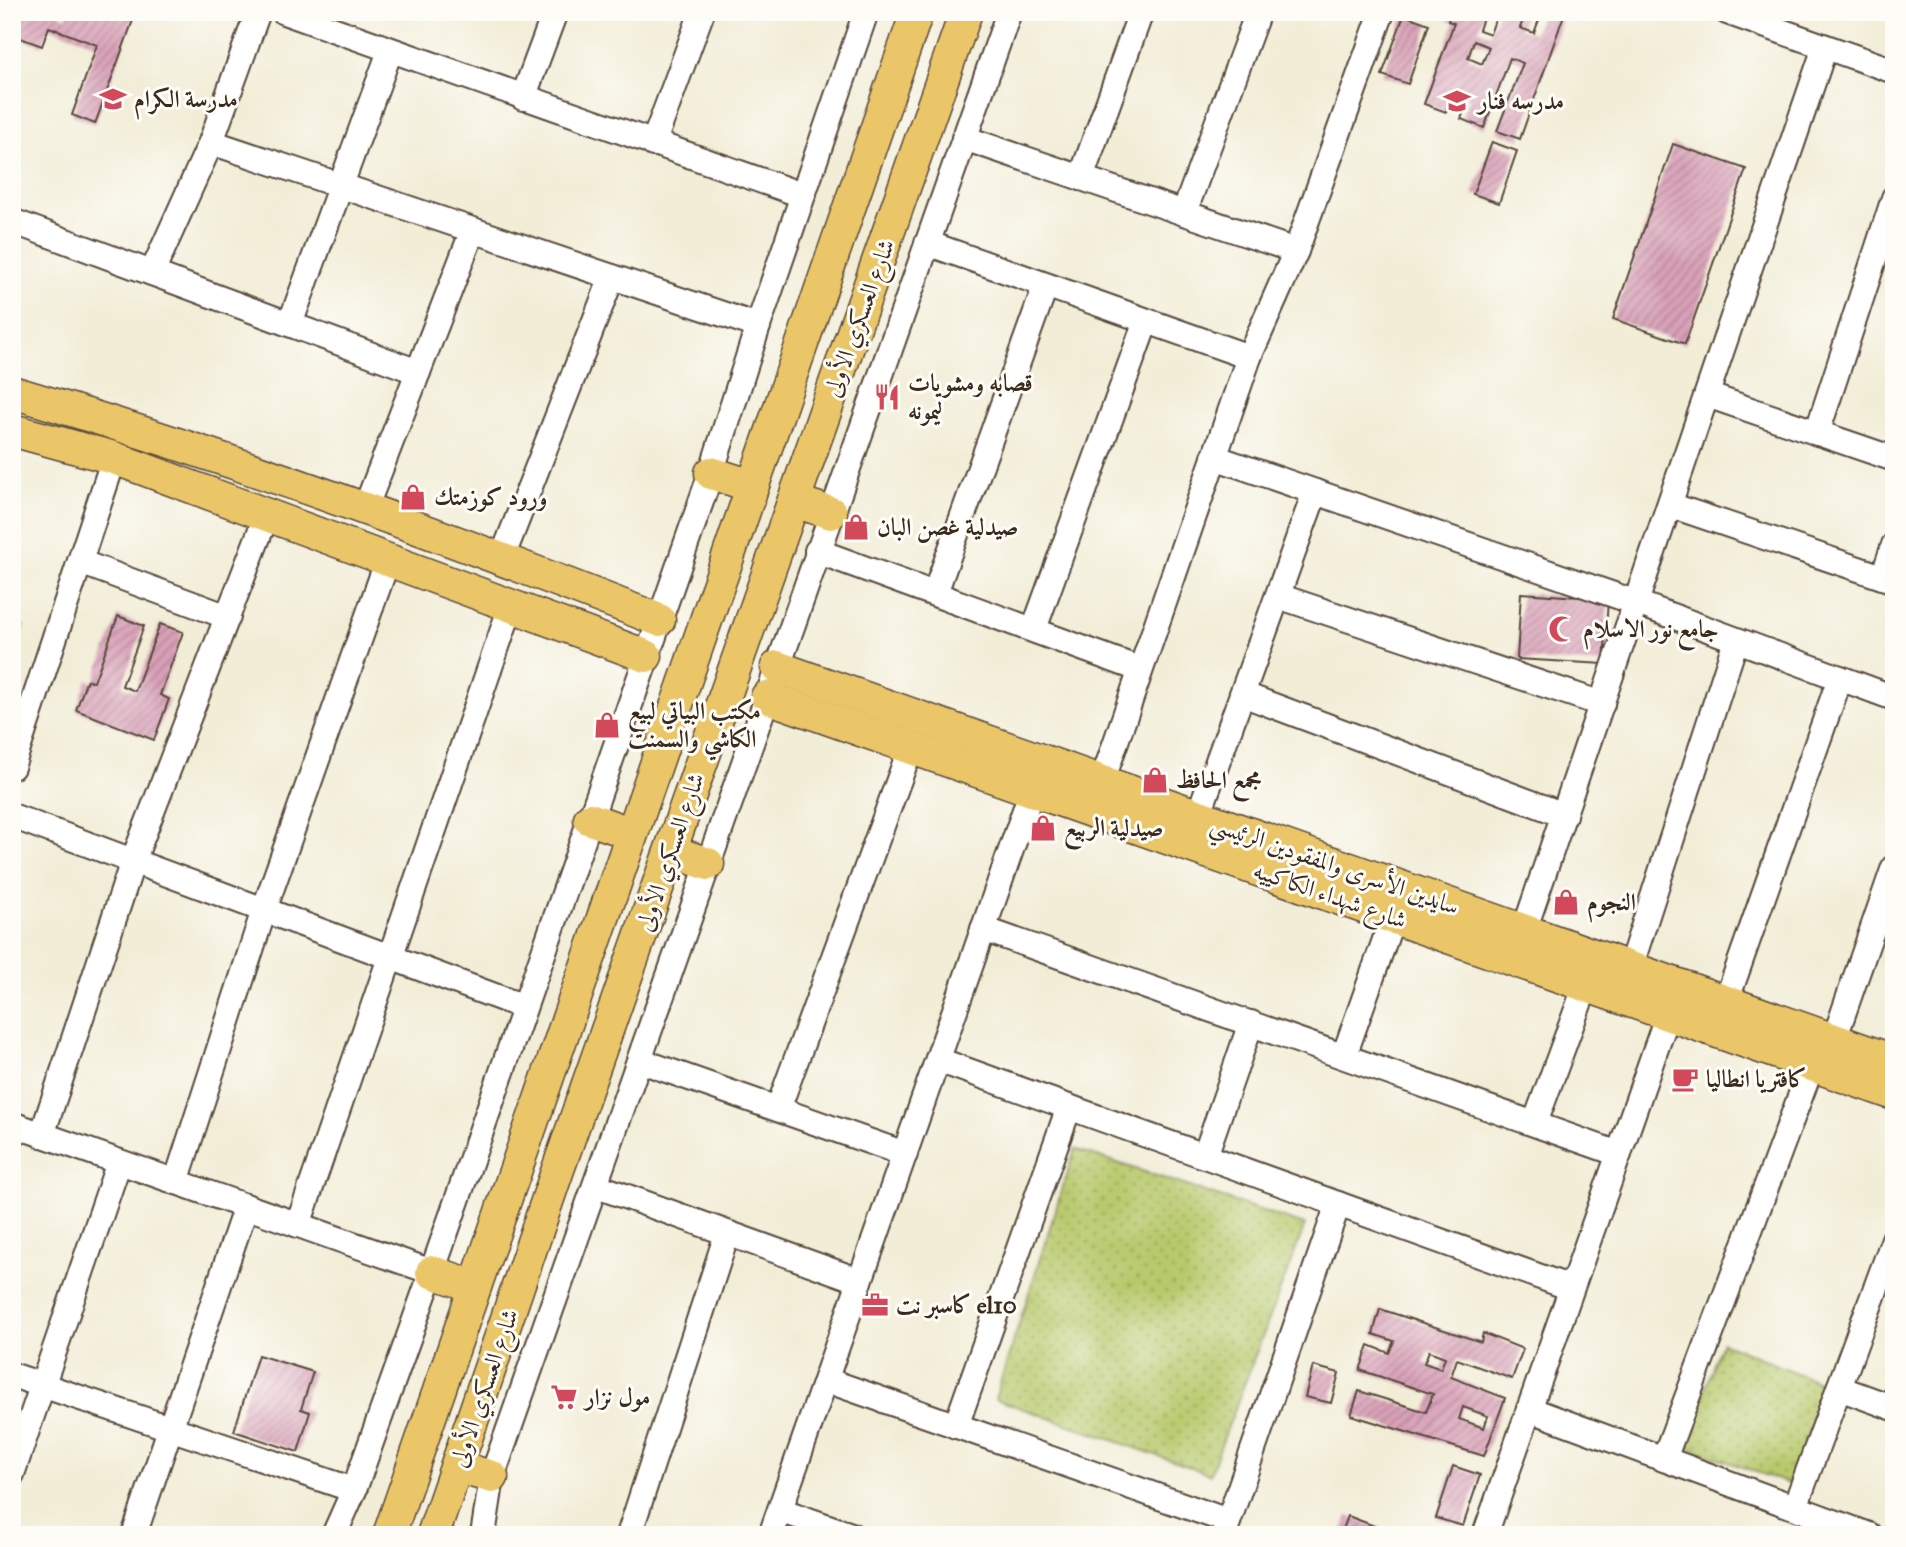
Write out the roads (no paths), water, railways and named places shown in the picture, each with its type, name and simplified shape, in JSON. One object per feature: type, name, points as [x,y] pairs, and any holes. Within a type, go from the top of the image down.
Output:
[{"type":"main road","name":"شارع العسكري الأولى","points":[[389,1535],[917,12]]},
{"type":"main road","name":"شارع العسكري الأولى","points":[[433,1535],[740,650],[966,12]]},
{"type":"main road","points":[[12,392],[114,422],[365,509],[502,558],[659,620]]},
{"type":"main road","points":[[12,430],[114,458],[512,603],[646,656]]},
{"type":"main road","points":[[711,473],[752,486]]},
{"type":"main road","points":[[794,501],[831,513]]},
{"type":"main road","points":[[543,615],[558,580]]},
{"type":"main road","points":[[701,636],[740,650]]},
{"type":"main road","name":"سايدين الأسرى والمفقودين الرئيسي","points":[[778,667],[1889,1059]]},
{"type":"main road","points":[[686,674],[727,690]]},
{"type":"main road","name":"شارع شهداء الكاكييه","points":[[767,697],[1884,1090]]},
{"type":"main road","points":[[590,819],[631,833]]},
{"type":"main road","points":[[671,851],[708,864]]},
{"type":"main road","points":[[1884,1090],[1889,1059]]},
{"type":"main road","points":[[432,1272],[474,1286]]},
{"type":"main road","points":[[458,1466],[492,1478]]},
{"type":"street","points":[[152,273],[211,142],[258,12]]},
{"type":"street","points":[[284,12],[802,195]]},
{"type":"street","points":[[523,98],[555,12]]},
{"type":"street","points":[[653,144],[702,12]]},
{"type":"street","points":[[334,1535],[354,1490],[432,1272],[711,473],[802,195],[866,12]]},
{"type":"street","points":[[483,1535],[492,1478],[1009,12]]},
{"type":"street","points":[[1081,178],[1141,12]]},
{"type":"street","points":[[1184,213],[1258,12]]},
{"type":"street","points":[[1102,782],[1249,357],[1296,251],[1382,12]]},
{"type":"street","points":[[1727,12],[1767,19],[1825,47],[1894,71]]},
{"type":"street","points":[[1524,931],[1825,47]]},
{"type":"street","points":[[290,324],[390,51]]},
{"type":"street","points":[[964,138],[1296,251]]},
{"type":"street","points":[[211,142],[758,326]]},
{"type":"street","points":[[1817,433],[1894,198]]},
{"type":"street","points":[[12,221],[418,372]]},
{"type":"street","points":[[365,509],[472,230]]},
{"type":"street","points":[[927,243],[1249,357]]},
{"type":"street","points":[[502,558],[612,277]]},
{"type":"street","points":[[935,593],[1045,287]]},
{"type":"street","points":[[1034,629],[1146,320]]},
{"type":"street","points":[[1707,395],[1894,459]]},
{"type":"street","points":[[1213,457],[1637,603],[1894,698]]},
{"type":"street","points":[[12,767],[114,458]]},
{"type":"street","points":[[1198,816],[1315,492]]},
{"type":"street","points":[[1670,505],[1888,579],[1894,545]]},
{"type":"street","points":[[42,1135],[133,861],[267,514]]},
{"type":"street","points":[[817,551],[1139,669]]},
{"type":"street","points":[[176,1182],[264,910],[388,559]]},
{"type":"street","points":[[80,562],[228,617]]},
{"type":"street","points":[[1278,596],[1602,704]]},
{"type":"street","points":[[298,1225],[512,603]]},
{"type":"street","points":[[1630,968],[1736,640]]},
{"type":"street","points":[[1726,1002],[1840,678]]},
{"type":"street","points":[[1242,694],[1564,814]]},
{"type":"street","points":[[778,1109],[911,747]]},
{"type":"street","points":[[771,1535],[1032,790]]},
{"type":"street","points":[[12,816],[524,1007]]},
{"type":"street","points":[[1834,1040],[1894,867]]},
{"type":"street","points":[[1344,1056],[1393,917]]},
{"type":"street","points":[[984,929],[1619,1154]]},
{"type":"street","points":[[1535,1124],[1586,985]]},
{"type":"street","points":[[1485,1535],[1668,1014]]},
{"type":"street","points":[[1205,1156],[1251,1023]]},
{"type":"street","points":[[938,1060],[1571,1288]]},
{"type":"street","points":[[641,1061],[905,1154]]},
{"type":"street","points":[[1664,1459],[1812,1065]]},
{"type":"street","points":[[956,1426],[1069,1107]]},
{"type":"street","points":[[12,1124],[432,1272]]},
{"type":"street","points":[[12,1474],[119,1162]]},
{"type":"street","points":[[597,1186],[860,1280]]},
{"type":"street","points":[[825,1380],[956,1426],[1226,1528],[1338,1204]]},
{"type":"street","points":[[134,1535],[168,1427],[246,1206]]},
{"type":"street","points":[[629,1535],[727,1234]]},
{"type":"street","points":[[1795,1507],[1891,1253]]},
{"type":"street","points":[[12,1375],[354,1490]]},
{"type":"street","points":[[1839,1388],[1894,1408]]},
{"type":"street","points":[[1529,1409],[1868,1535]]},
{"type":"street","points":[[780,1510],[851,1535]]},
{"type":"place","name":"مدرسة الكرام","points":[[113,99]]},
{"type":"place","name":"مدرسه فنار","points":[[1457,101]]},
{"type":"place","name":"قصابه ومشويات ليمونه","points":[[887,397]]},
{"type":"place","name":"ورود كوزمتك","points":[[413,497]]},
{"type":"place","name":"صيدلية غصن البان","points":[[856,527]]},
{"type":"place","name":"جامع نور الاسلام","points":[[1562,629]]},
{"type":"place","name":"مكتب البياتي لبيع الكاشي والسمنت","points":[[607,725]]},
{"type":"place","name":"مجمع الحافظ","points":[[1155,780]]},
{"type":"place","name":"صيدلية الربيع","points":[[1043,828]]},
{"type":"place","name":"النجوم","points":[[1566,902]]},
{"type":"place","name":"كافتريا انطاليا","points":[[1685,1079]]},
{"type":"place","name":"كاسبر نت el10","points":[[875,1305]]},
{"type":"place","name":"مول نزار","points":[[564,1397]]}]
